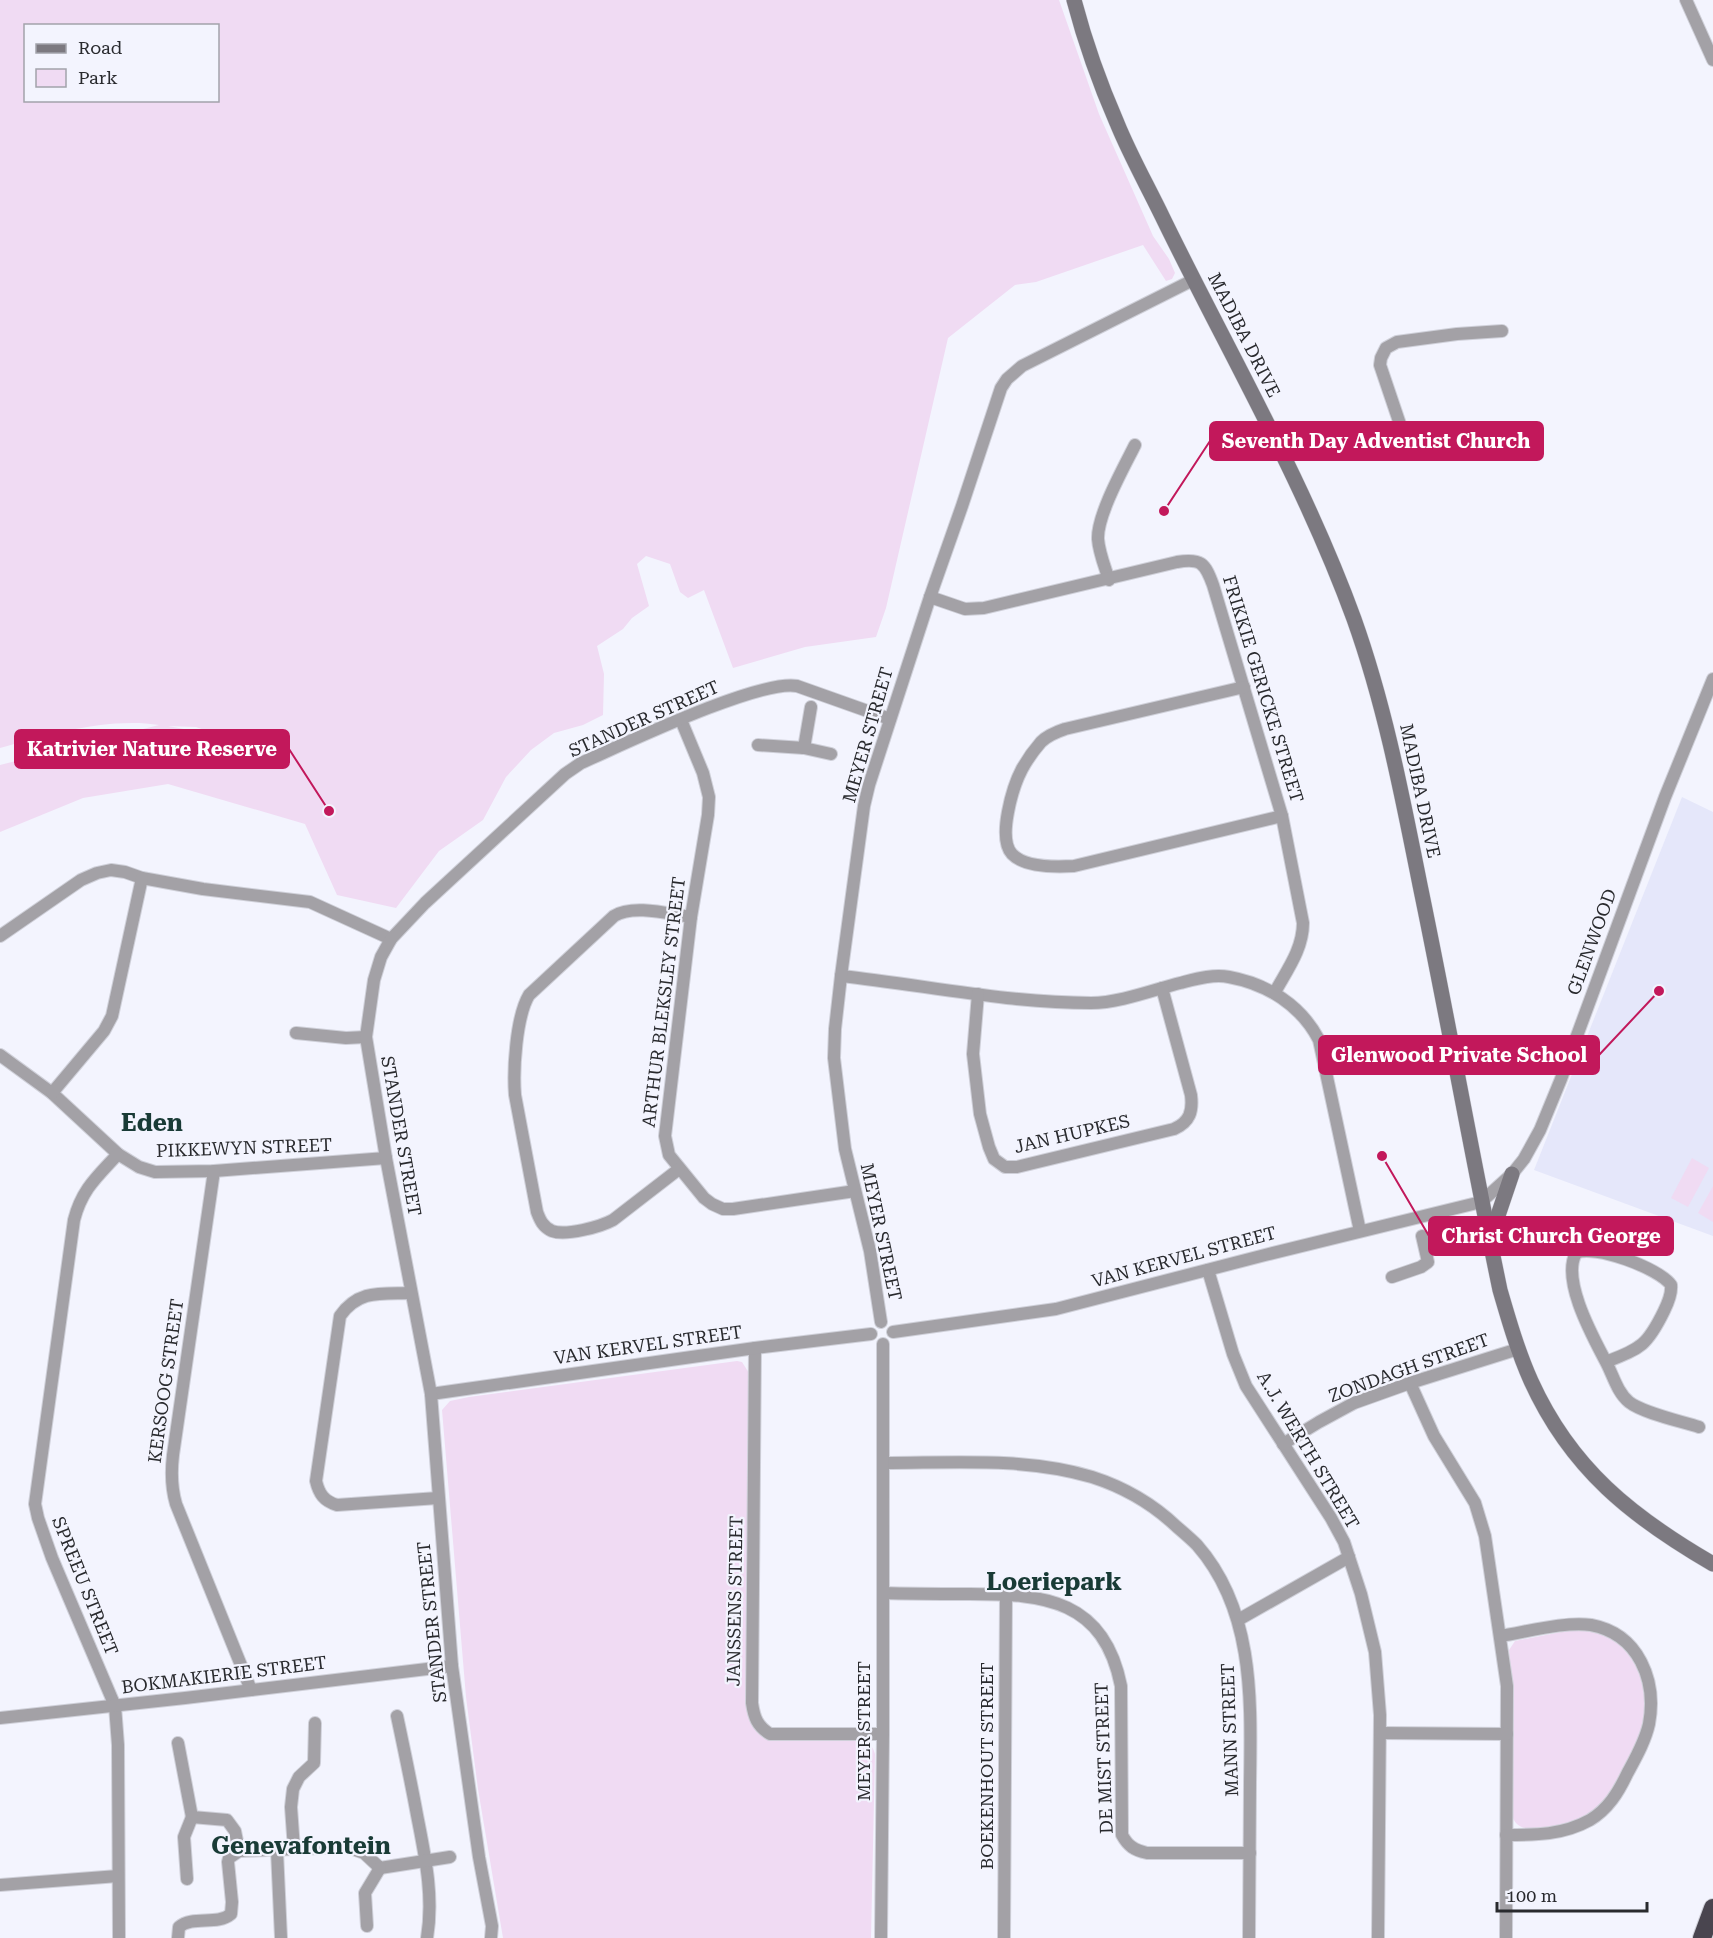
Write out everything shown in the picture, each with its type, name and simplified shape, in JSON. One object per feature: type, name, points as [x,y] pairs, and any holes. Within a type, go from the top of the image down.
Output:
[{"type":"highway","points":[[1702,1938],[1713,1908]]},
{"type":"street","name":"MADIBA DRIVE","points":[[1074,0],[1117,124],[1312,516],[1354,619],[1376,684],[1408,824],[1500,1290],[1518,1349],[1531,1381],[1553,1422],[1592,1473],[1637,1515],[1713,1564]]},
{"type":"street","points":[[1686,0],[1713,60]]},
{"type":"street","name":"MEYER STREET","points":[[881,1322],[873,1265],[845,1149],[834,1058],[841,976],[864,806],[890,719],[999,393],[1007,379],[1022,366],[1193,279]]},
{"type":"street","points":[[1403,433],[1380,365],[1386,348],[1397,342],[1502,331]]},
{"type":"street","points":[[1109,580],[1099,548],[1099,526],[1115,482],[1135,445]]},
{"type":"street","name":"FRIKKIE GERICKE STREET","points":[[930,597],[965,609],[984,608],[1190,560],[1203,565],[1208,570],[1282,816],[1302,923],[1303,934],[1294,958],[1275,992]]},
{"type":"street","name":"GLENWOOD","points":[[1481,1202],[1512,1174],[1524,1159],[1540,1130],[1653,828],[1713,680]]},
{"type":"street","name":"STANDER STREET","points":[[496,1938],[491,1932],[479,1857],[453,1666],[431,1394],[386,1158],[366,1037],[374,980],[381,957],[391,939],[425,903],[572,769],[602,754],[742,696],[788,684],[890,719]]},
{"type":"street","points":[[1244,687],[1065,729],[1048,736],[1034,750],[1021,770],[1007,819],[1007,846],[1010,852],[1021,860],[1044,866],[1074,866],[1282,816]]},
{"type":"street","points":[[804,748],[811,707]]},
{"type":"street","name":"ARTHUR BLEKSLEY STREET","points":[[681,720],[703,773],[709,797],[691,917],[665,1136],[669,1155],[704,1198],[723,1209],[855,1191]]},
{"type":"street","points":[[758,745],[804,748],[831,754]]},
{"type":"street","points":[[0,936],[81,880],[111,870],[142,878],[243,895],[310,902],[391,939]]},
{"type":"street","points":[[52,1093],[104,1031],[112,1016],[142,878]]},
{"type":"street","points":[[679,1169],[602,1226],[559,1232],[550,1230],[543,1225],[537,1212],[521,1130],[514,1077],[522,1008],[528,995],[614,915],[631,909],[691,917]]},
{"type":"street","points":[[841,976],[1039,1001],[1094,1003],[1202,977],[1219,976],[1275,992],[1302,1015],[1312,1026],[1319,1040],[1360,1231]]},
{"type":"street","name":"JAN HUPKES","points":[[978,994],[973,1054],[980,1114],[994,1159],[1005,1167],[1017,1167],[1174,1129],[1185,1123],[1191,1115],[1191,1095],[1162,988]]},
{"type":"street","points":[[296,1033],[346,1038],[366,1037]]},
{"type":"street","name":"PIKKEWYN STREET","points":[[0,1055],[52,1093],[118,1154],[140,1167],[155,1172],[214,1171],[386,1158]]},
{"type":"street","name":"SPREEU STREET","points":[[118,1154],[84,1192],[74,1220],[35,1504],[52,1557],[116,1706],[119,1938]]},
{"type":"street","name":"KERSOOG STREET","points":[[214,1171],[173,1455],[172,1490],[251,1690]]},
{"type":"street","points":[[1490,1240],[1512,1174]]},
{"type":"street","name":"VAN KERVEL STREET","points":[[893,1332],[1056,1309],[1481,1202]]},
{"type":"street","points":[[1392,1277],[1421,1267],[1428,1262],[1422,1236]]},
{"type":"street","points":[[1606,1362],[1634,1351],[1653,1334],[1667,1305],[1672,1290],[1671,1284],[1660,1274],[1608,1254],[1581,1251],[1576,1253],[1571,1267],[1579,1303],[1590,1332],[1622,1395],[1635,1406],[1699,1427]]},
{"type":"street","name":"A.J. WERTH STREET","points":[[1208,1270],[1246,1386],[1331,1518],[1349,1557],[1361,1594],[1375,1652],[1380,1733],[1378,1938]]},
{"type":"street","points":[[411,1293],[364,1296],[349,1305],[340,1316],[316,1481],[325,1500],[337,1505],[438,1498]]},
{"type":"street","points":[[881,1322],[890,1325],[893,1332],[889,1342],[883,1344],[876,1343],[871,1334],[873,1327],[881,1322]]},
{"type":"street","name":"VAN KERVEL STREET","points":[[431,1394],[755,1348],[871,1334]]},
{"type":"street","name":"MEYER STREET","points":[[880,1938],[883,1734],[883,1344]]},
{"type":"street","name":"JANSSENS STREET","points":[[755,1348],[753,1715],[758,1725],[770,1734],[883,1734]]},
{"type":"street","name":"ZONDAGH STREET","points":[[1283,1444],[1354,1403],[1518,1349]]},
{"type":"street","points":[[1410,1383],[1434,1436],[1478,1509],[1485,1536],[1507,1686],[1506,1938]]},
{"type":"street","name":"MANN STREET","points":[[884,1463],[1030,1465],[1091,1477],[1124,1489],[1167,1517],[1197,1545],[1222,1583],[1238,1620],[1245,1648],[1250,1695],[1249,1938]]},
{"type":"street","points":[[1238,1620],[1349,1557]]},
{"type":"street","name":"DE MIST STREET","points":[[883,1593],[1006,1594],[1036,1597],[1078,1612],[1094,1627],[1110,1648],[1121,1686],[1122,1834],[1126,1843],[1138,1851],[1147,1853],[1250,1853]]},
{"type":"street","name":"BOEKENHOUT STREET","points":[[1004,1938],[1006,1594]]},
{"type":"street","points":[[1500,1636],[1575,1624],[1592,1625],[1611,1631],[1634,1650],[1649,1683],[1651,1702],[1648,1725],[1635,1759],[1616,1795],[1605,1809],[1565,1831],[1550,1834],[1506,1835]]},
{"type":"street","name":"BOKMAKIERIE STREET","points":[[0,1718],[453,1666]]},
{"type":"street","points":[[397,1716],[427,1862],[430,1897],[428,1938]]},
{"type":"street","points":[[294,1849],[292,1792],[297,1780],[314,1763],[315,1723]]},
{"type":"street","points":[[1380,1733],[1507,1734]]},
{"type":"street","points":[[178,1743],[192,1817],[184,1837],[187,1878]]},
{"type":"street","points":[[192,1817],[227,1820],[235,1831],[239,1851]]},
{"type":"street","points":[[178,1938],[179,1927],[185,1923],[224,1919],[231,1913],[228,1862],[239,1851],[350,1847],[364,1853],[380,1868]]},
{"type":"street","points":[[277,1851],[281,1938]]},
{"type":"street","points":[[380,1868],[450,1857]]},
{"type":"street","points":[[367,1926],[365,1893],[380,1868]]},
{"type":"street","points":[[0,1885],[118,1876]]},
{"type":"shaded area","points":[[1682,797],[1713,812],[1713,1236],[1534,1170]]},
{"type":"green space","points":[[0,0],[1059,0],[1099,114],[1153,236],[1169,259],[1175,273],[1172,279],[1166,281],[1143,245],[1036,282],[1015,285],[948,338],[886,608],[876,637],[805,647],[733,668],[704,590],[688,598],[680,592],[670,564],[646,556],[637,564],[649,606],[632,618],[623,629],[597,646],[604,674],[603,715],[583,725],[554,733],[531,750],[506,777],[483,820],[439,851],[396,908],[337,895],[305,824],[168,784],[83,798],[0,832],[0,765],[159,725],[121,723],[100,725],[38,737],[0,748]],"holes":[[[168,726],[196,727],[221,736]]]},
{"type":"green space","points":[[1692,1158],[1709,1168],[1688,1207],[1671,1198]]},
{"type":"green space","points":[[1713,1186],[1713,1222],[1698,1213]]},
{"type":"green space","points":[[742,1362],[749,1373],[748,1715],[755,1729],[768,1738],[858,1739],[871,1745],[875,1754],[871,1938],[503,1938],[478,1789],[466,1697],[442,1410],[450,1401],[469,1397]]},
{"type":"green space","points":[[1577,1629],[1595,1632],[1610,1638],[1632,1660],[1644,1690],[1645,1707],[1642,1730],[1612,1788],[1596,1810],[1578,1821],[1558,1827],[1526,1828],[1516,1824],[1512,1816],[1513,1699],[1509,1650],[1515,1641]]},
{"type":"place","name":"Seventh Day Adventist Church","points":[[1164,511]]},
{"type":"place","name":"Katrivier Nature Reserve","points":[[329,811]]},
{"type":"place","name":"Glenwood Private School","points":[[1659,991]]},
{"type":"place","name":"Christ Church George","points":[[1382,1156]]},
{"type":"district","name":"Eden","points":[[152,1123]]},
{"type":"district","name":"Loeriepark","points":[[1054,1582]]},
{"type":"district","name":"Genevafontein","points":[[301,1846]]}]
